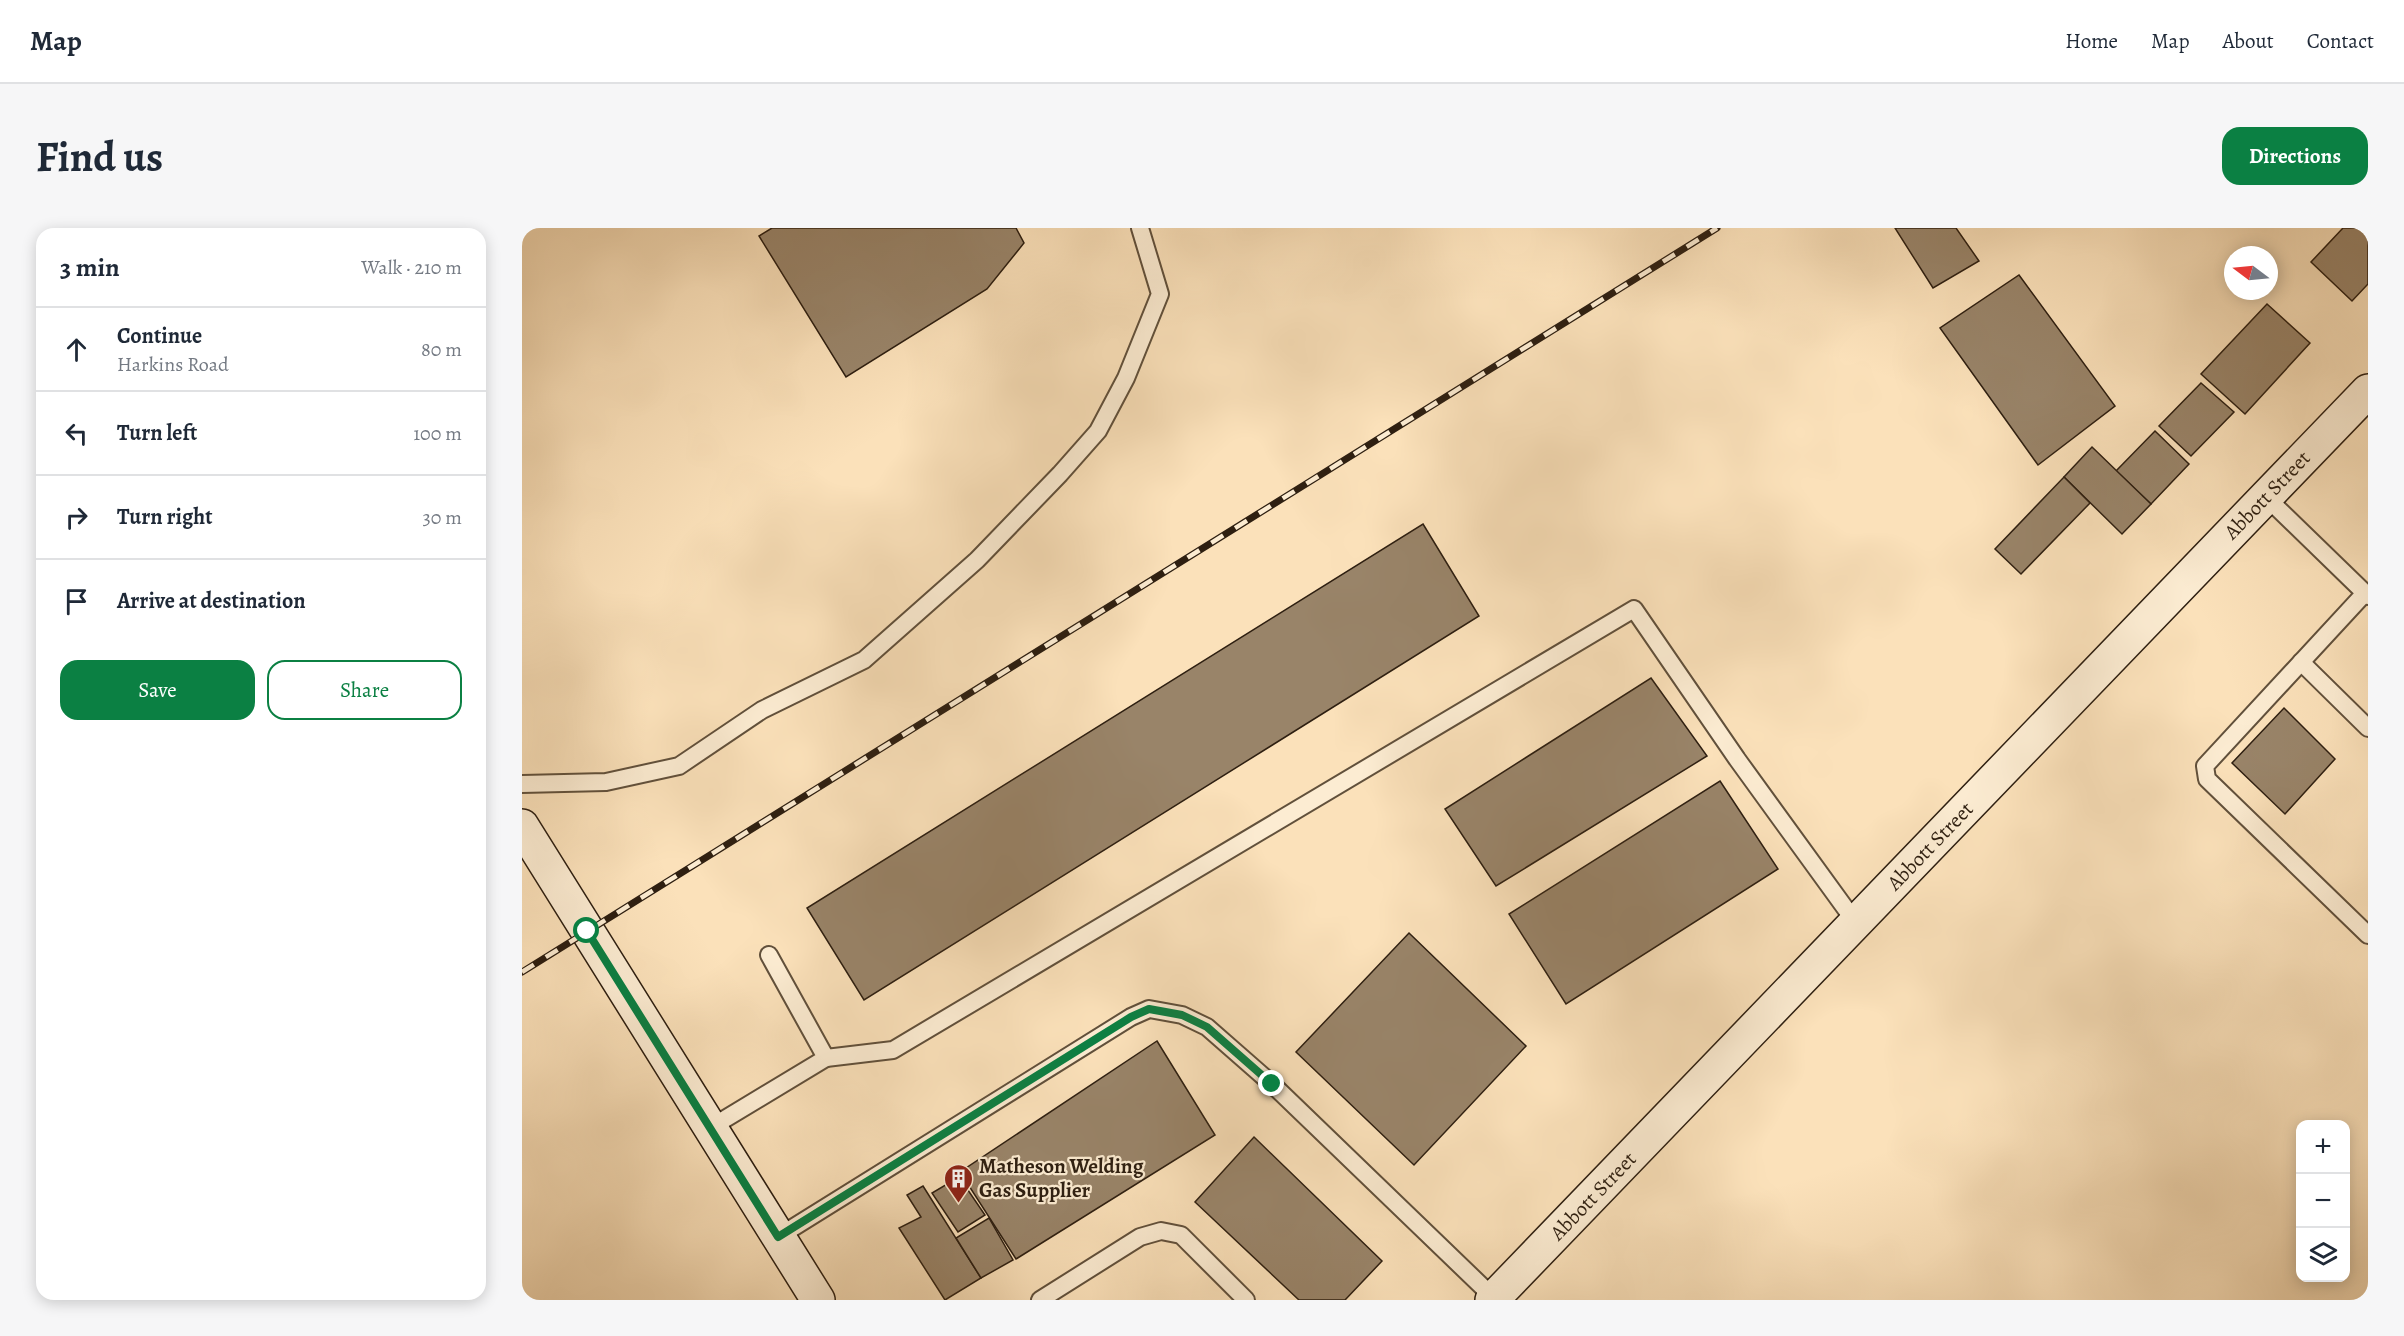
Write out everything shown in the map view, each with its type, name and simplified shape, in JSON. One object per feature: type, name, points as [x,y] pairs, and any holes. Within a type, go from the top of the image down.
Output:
[{"type":"main road","name":"Abbott Street","points":[[1493,1299],[2368,391]]},
{"type":"main road","points":[[522,826],[818,1300]]},
{"type":"lane","points":[[522,784],[606,782],[679,766],[762,710],[864,660],[977,560],[1098,431],[1126,378],[1160,294],[1140,228]]},
{"type":"lane","points":[[2266,497],[2366,594],[2205,766],[2207,778],[2368,935]]},
{"type":"lane","points":[[710,1128],[826,1058],[893,1050],[1634,609],[1737,759],[1856,923]]},
{"type":"lane","points":[[2301,663],[2368,728]]},
{"type":"lane","points":[[769,955],[826,1058]]},
{"type":"lane","points":[[778,1237],[1131,1017],[1149,1009],[1182,1015],[1207,1027],[1272,1084],[1493,1299]]},
{"type":"lane","points":[[1040,1300],[1140,1237],[1161,1231],[1181,1236],[1246,1300]]},
{"type":"building","points":[[772,228],[1016,228],[1024,243],[987,289],[846,377],[759,236]]},
{"type":"building","points":[[1895,228],[1956,228],[1979,261],[1933,288]]},
{"type":"building","points":[[2343,228],[2368,228],[2368,284],[2352,301],[2311,262]]},
{"type":"building","points":[[2019,275],[2115,406],[2038,465],[1940,328]]},
{"type":"building","points":[[2267,304],[2310,343],[2245,414],[2201,374]]},
{"type":"building","points":[[2201,383],[2234,412],[2191,456],[2159,426]]},
{"type":"building","points":[[2155,431],[2189,464],[2151,504],[2116,471]]},
{"type":"building","points":[[2092,447],[2151,504],[2122,534],[2064,477]]},
{"type":"building","points":[[2064,477],[2090,503],[2021,574],[1995,549]]},
{"type":"building","points":[[1423,524],[1479,616],[864,1000],[807,908]]},
{"type":"building","points":[[1651,678],[1707,756],[1496,886],[1445,809]]},
{"type":"building","points":[[2284,708],[2335,759],[2285,814],[2232,763]]},
{"type":"building","points":[[1720,781],[1778,869],[1566,1004],[1509,914]]},
{"type":"building","points":[[1409,933],[1526,1046],[1414,1165],[1296,1052]]},
{"type":"building","points":[[1157,1041],[1215,1135],[1016,1259],[960,1172]]},
{"type":"building","points":[[1254,1137],[1382,1261],[1345,1300],[1299,1300],[1195,1202]]},
{"type":"building","name":"Matheson Welding Gas Supplier","points":[[959,1177],[985,1215],[958,1232],[932,1193]]},
{"type":"building","points":[[923,1186],[981,1278],[945,1300],[899,1228],[921,1217],[907,1195]]},
{"type":"building","points":[[989,1218],[1013,1260],[981,1278],[956,1238]]},
{"type":"railway","points":[[522,972],[1717,228]]},
{"type":"place","name":"Matheson Welding Gas Supplier","points":[[958,1204]]},
{"type":"route","points":[[587,931],[778,1237],[1131,1017],[1149,1009],[1182,1015],[1207,1027],[1272,1084]]}]
